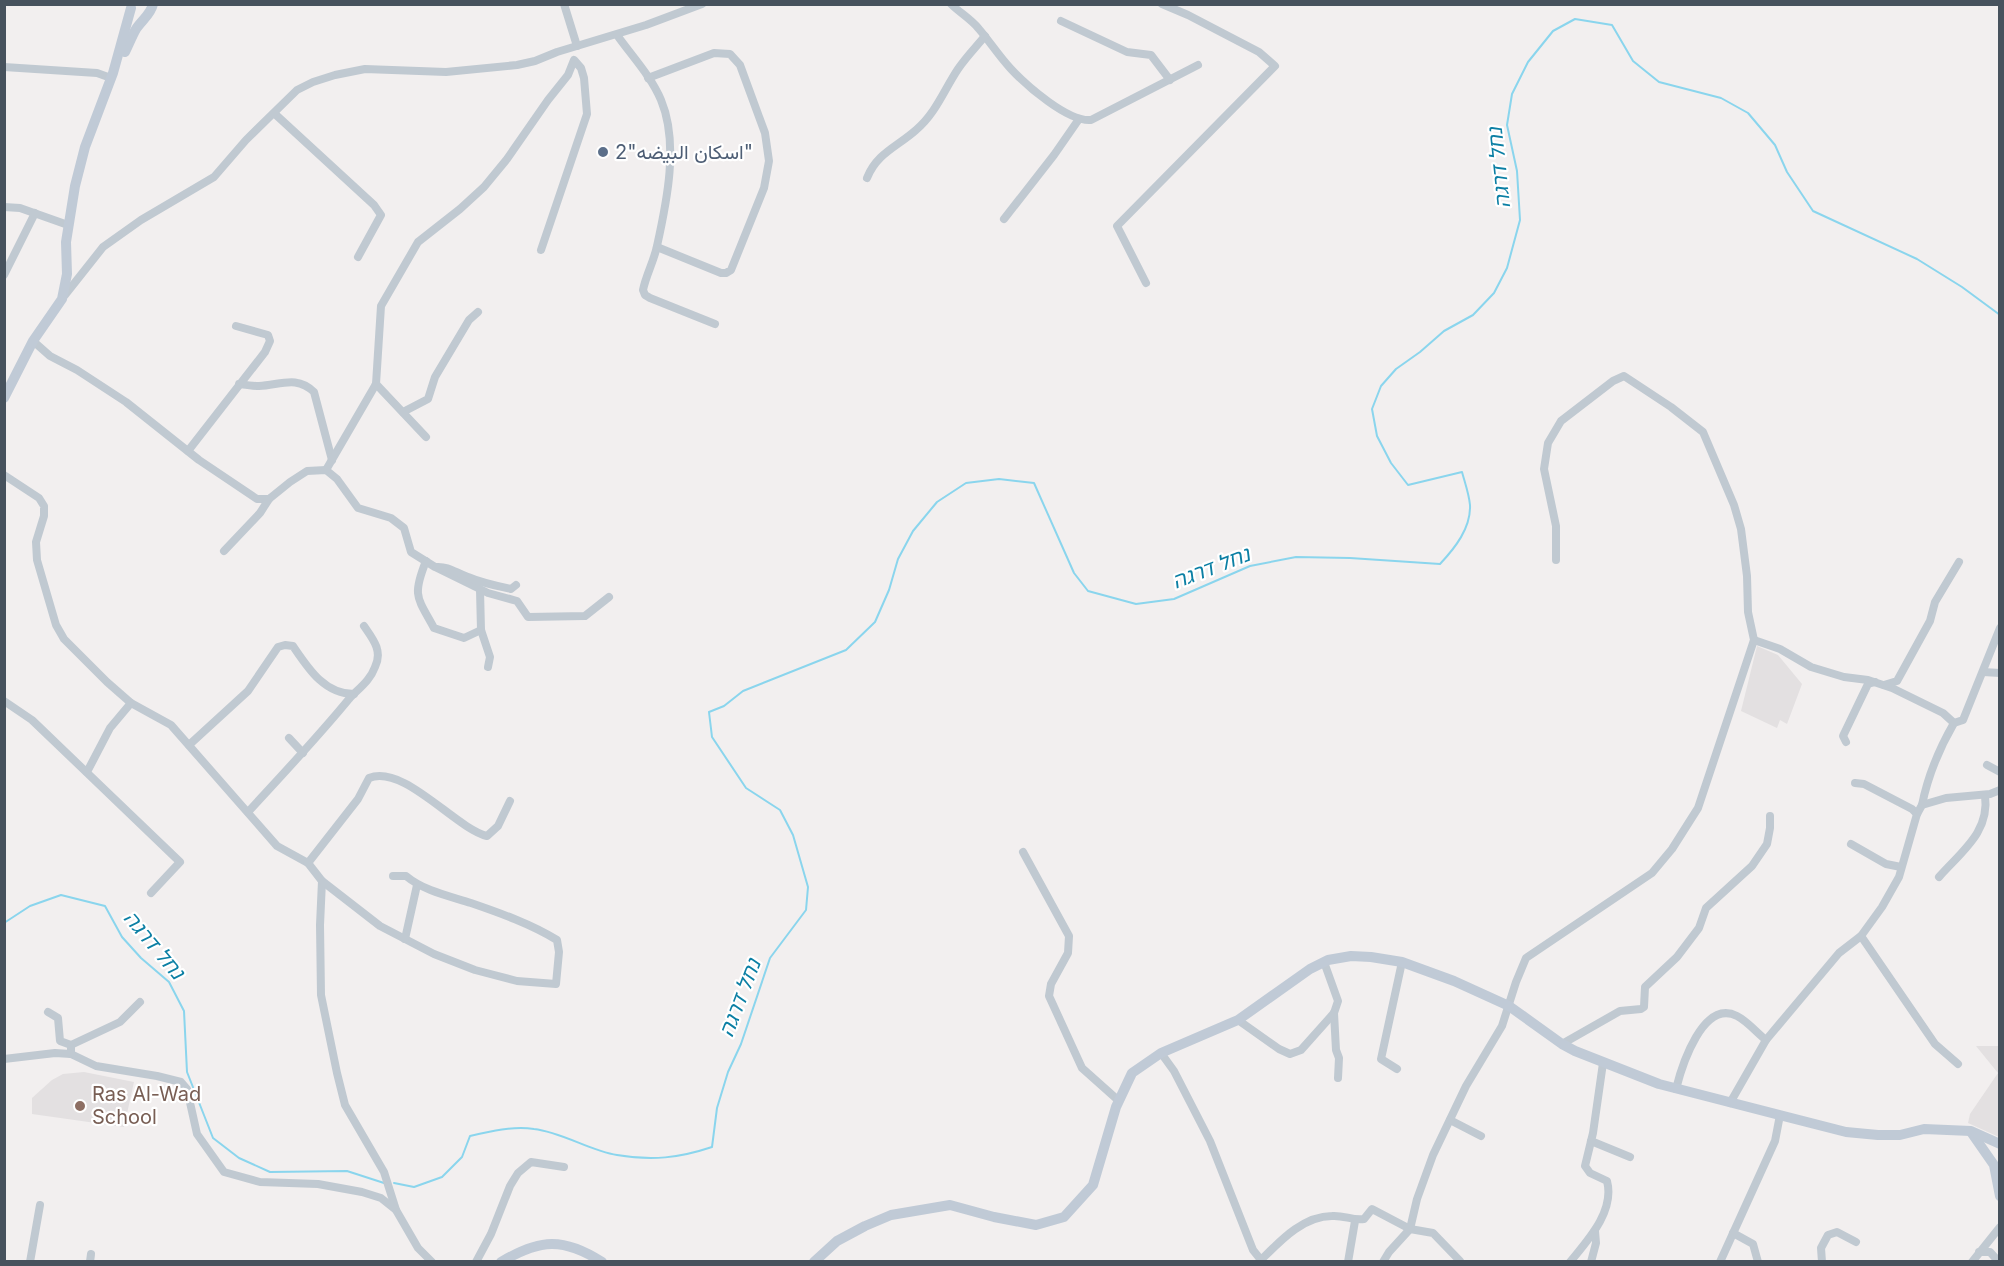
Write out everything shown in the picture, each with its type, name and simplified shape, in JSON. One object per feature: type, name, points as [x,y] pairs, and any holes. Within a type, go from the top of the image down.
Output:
[{"type":"street","points":[[564,4],[577,46]]},
{"type":"street","points":[[4,398],[33,341],[62,299],[103,247],[141,220],[214,177],[246,140],[297,90],[335,75],[365,69],[446,72],[494,68],[536,61],[674,16],[702,4]]},
{"type":"street","points":[[951,4],[978,27],[1023,81],[1054,105],[1079,119],[1091,120],[1198,64]]},
{"type":"street","points":[[1146,282],[1117,226],[1275,66],[1259,52],[1162,4]]},
{"type":"street","points":[[131,6],[138,15],[151,8]]},
{"type":"street","points":[[112,75],[131,6]]},
{"type":"street","points":[[62,299],[67,274],[68,225],[84,147],[112,75],[134,32],[151,8]]},
{"type":"street","points":[[1061,21],[1127,51],[1151,55],[1170,80]]},
{"type":"street","points":[[616,35],[661,99],[670,133],[669,170],[657,247],[643,290],[645,295],[715,324]]},
{"type":"street","points":[[867,178],[876,161],[916,130],[930,115],[959,68],[985,36]]},
{"type":"street","points":[[648,78],[714,53],[730,54],[740,65],[765,133],[769,161],[764,188],[731,270],[721,273],[657,247]]},
{"type":"street","points":[[326,470],[376,384],[381,306],[417,242],[484,187],[568,75],[574,60],[581,68],[584,78],[587,114],[541,250]]},
{"type":"street","points":[[4,67],[112,75]]},
{"type":"street","points":[[274,114],[374,205],[381,215],[358,257]]},
{"type":"street","points":[[1004,219],[1079,119]]},
{"type":"street","points":[[4,207],[20,208],[68,225]]},
{"type":"street","points":[[4,275],[35,213]]},
{"type":"street","points":[[403,411],[428,399],[435,377],[469,320],[478,312]]},
{"type":"street","points":[[188,451],[265,352],[270,341],[268,335],[263,332],[236,326]]},
{"type":"street","points":[[33,341],[50,356],[77,370],[126,402],[188,451],[257,499],[269,499]]},
{"type":"street","points":[[1383,1262],[1410,1229],[1417,1199],[1433,1155],[1470,1078],[1502,1026],[1526,958],[1634,888],[1652,873],[1672,849],[1698,808],[1739,691],[1754,640],[1748,612],[1747,576],[1741,529],[1734,505],[1703,432],[1671,407],[1624,376],[1613,381],[1561,421],[1548,443],[1544,468],[1556,526],[1556,560]]},
{"type":"street","points":[[239,384],[258,386],[295,382],[307,384],[314,392],[332,460]]},
{"type":"street","points":[[376,384],[403,411],[409,422],[426,437]]},
{"type":"street","points":[[224,551],[260,513],[269,499],[290,482],[307,471],[326,470],[337,479],[358,508],[392,518],[404,528],[411,552],[480,590],[518,601],[528,617],[585,616],[609,597]]},
{"type":"street","points":[[4,475],[39,498],[44,506],[44,516],[36,542],[37,560],[56,626],[64,639],[131,703],[171,725],[278,846],[308,863],[322,881],[380,926],[434,954],[475,970],[517,981],[556,984],[559,952],[557,940],[544,932],[483,908],[417,885],[406,876],[393,876]]},
{"type":"street","points":[[426,561],[418,582],[417,592],[419,603],[434,628],[465,639],[481,630]]},
{"type":"street","points":[[1884,685],[1897,681],[1930,621],[1935,602],[1959,562]]},
{"type":"street","points":[[435,567],[446,566],[467,577],[497,586],[511,589],[516,585]]},
{"type":"street","points":[[480,590],[481,630],[490,657],[488,667]]},
{"type":"street","points":[[248,812],[354,694],[362,688],[376,666],[378,646],[364,626]]},
{"type":"street","points":[[1730,1103],[1766,1040],[1839,953],[1860,936],[1882,907],[1899,877],[1939,749],[1954,723],[1963,720],[2000,627]]},
{"type":"street","points":[[1754,640],[1780,649],[1810,667],[1884,685],[1943,713],[1954,723]]},
{"type":"street","points":[[189,745],[248,691],[278,647],[292,646],[317,680],[342,694],[354,694]]},
{"type":"street","points":[[1983,672],[2000,673]]},
{"type":"street","points":[[1846,742],[1843,736],[1868,684],[1875,682]]},
{"type":"street","points":[[4,701],[32,720],[180,862],[151,893]]},
{"type":"street","points":[[87,772],[110,728],[131,703]]},
{"type":"street","points":[[289,738],[303,753]]},
{"type":"street","points":[[1987,765],[2000,772]]},
{"type":"street","points":[[308,863],[358,799],[369,778],[377,775],[386,775],[430,798],[477,834],[487,836],[498,826],[510,801]]},
{"type":"street","points":[[1854,783],[1864,784],[1912,809],[1917,814]]},
{"type":"street","points":[[1922,805],[1946,798],[1985,795],[2000,790]]},
{"type":"street","points":[[1939,877],[1981,829],[1987,808],[1985,795]]},
{"type":"street","points":[[1562,1044],[1620,1011],[1641,1010],[1644,1007],[1645,987],[1677,957],[1699,928],[1706,908],[1752,866],[1767,844],[1770,816]]},
{"type":"street","points":[[1851,844],[1886,864],[1901,867]]},
{"type":"street","points":[[1023,852],[1069,936],[1068,953],[1051,984],[1049,996],[1082,1068],[1119,1101]]},
{"type":"street","points":[[322,881],[321,995],[345,1105],[384,1172],[396,1210],[418,1248],[432,1262]]},
{"type":"street","points":[[405,939],[417,885]]},
{"type":"street","points":[[1860,936],[1935,1044],[1958,1064]]},
{"type":"street","points":[[814,1262],[837,1241],[891,1215],[950,1205],[1036,1225],[1064,1217],[1093,1185],[1119,1101],[1132,1073],[1161,1053],[1238,1020],[1310,969],[1324,962],[1351,956],[1402,962],[1454,981],[1509,1006],[1562,1044],[1603,1063],[1676,1089],[1846,1132],[1900,1135],[1924,1129],[1971,1131],[2000,1144]]},
{"type":"street","points":[[1324,962],[1338,1001],[1334,1013],[1336,1050],[1339,1058],[1338,1078]]},
{"type":"street","points":[[1397,1069],[1381,1059],[1402,962]]},
{"type":"street","points":[[4,1059],[71,1050],[120,1022],[140,1002]]},
{"type":"street","points":[[48,1012],[58,1018],[60,1041],[96,1066],[181,1082],[187,1089],[197,1134],[225,1172],[260,1182],[318,1184],[362,1192],[381,1198],[396,1210]]},
{"type":"street","points":[[1676,1089],[1685,1055],[1708,1021],[1716,1014],[1725,1012],[1738,1016],[1766,1040]]},
{"type":"street","points":[[1238,1020],[1279,1049],[1290,1054],[1301,1050],[1334,1013]]},
{"type":"street","points":[[1161,1053],[1174,1071],[1210,1142],[1253,1250],[1261,1260],[1286,1235],[1321,1216],[1340,1215],[1355,1221],[1364,1219],[1372,1209],[1410,1229],[1433,1233],[1460,1261]]},
{"type":"street","points":[[1570,1262],[1595,1231],[1610,1193],[1607,1181],[1590,1173],[1585,1166],[1603,1063]]},
{"type":"street","points":[[1720,1262],[1774,1141],[1780,1115]]},
{"type":"street","points":[[1450,1120],[1481,1136]]},
{"type":"street","points":[[1971,1131],[1994,1165],[2000,1196]]},
{"type":"street","points":[[1591,1140],[1630,1157]]},
{"type":"street","points":[[476,1262],[518,1173],[531,1162],[564,1167]]},
{"type":"street","points":[[30,1262],[40,1205]]},
{"type":"street","points":[[1348,1262],[1355,1221]]},
{"type":"street","points":[[1972,1262],[1996,1237],[2000,1227]]},
{"type":"street","points":[[1591,1262],[1596,1242],[1595,1231]]},
{"type":"street","points":[[1822,1262],[1821,1248],[1828,1235],[1837,1232],[1856,1242]]},
{"type":"street","points":[[1733,1233],[1753,1244],[1758,1262]]},
{"type":"street","points":[[501,1262],[521,1250],[539,1244],[571,1246],[602,1262]]},
{"type":"street","points":[[1980,1252],[1990,1252],[1999,1262]]},
{"type":"shaded area","points":[[1757,646],[1778,655],[1802,684],[1787,724],[1780,720],[1777,728],[1741,711]]},
{"type":"shaded area","points":[[1976,1046],[1999,1046],[1999,1137],[1968,1123],[1970,1114],[1998,1073]]},
{"type":"shaded area","name":"Ras Al-Wad School","points":[[84,1072],[134,1082],[124,1127],[32,1114],[32,1098],[52,1080],[63,1074]]},
{"type":"waterway","name":"נחל דרגה","points":[[394,1183],[414,1187],[442,1177],[462,1157],[470,1136],[510,1129],[526,1128],[544,1131],[597,1150],[630,1157],[665,1157],[688,1154],[712,1147],[717,1108],[728,1072],[741,1044],[770,958],[806,910],[808,887],[793,835],[780,810],[746,788],[712,737],[709,712],[724,706],[743,691],[846,650],[875,622],[889,590],[898,559],[913,531],[937,502],[966,483],[999,479],[1034,483],[1074,573],[1088,591],[1136,604],[1174,599],[1250,566],[1296,557],[1440,564],[1456,544],[1468,522],[1470,505],[1462,472],[1408,485],[1391,463],[1377,436],[1372,409],[1381,386],[1396,369],[1444,331],[1473,315],[1494,293],[1507,268],[1520,220],[1517,171],[1507,125],[1512,94],[1528,62],[1553,31],[1575,19],[1612,25],[1633,61],[1659,82],[1721,98],[1748,113],[1775,145],[1787,172],[1813,211],[1917,259],[1962,287],[2000,315]]},
{"type":"waterway","name":"נחל דרגה","points":[[4,923],[30,906],[61,895],[105,906],[122,937],[141,958],[169,982],[184,1011],[187,1072],[213,1138],[239,1158],[270,1172],[347,1171],[384,1183]]},
{"type":"place","name":"اسكان البيضه\"2\"","points":[[603,152]]},
{"type":"place","name":"Ras Al-Wad School","points":[[80,1106]]}]
